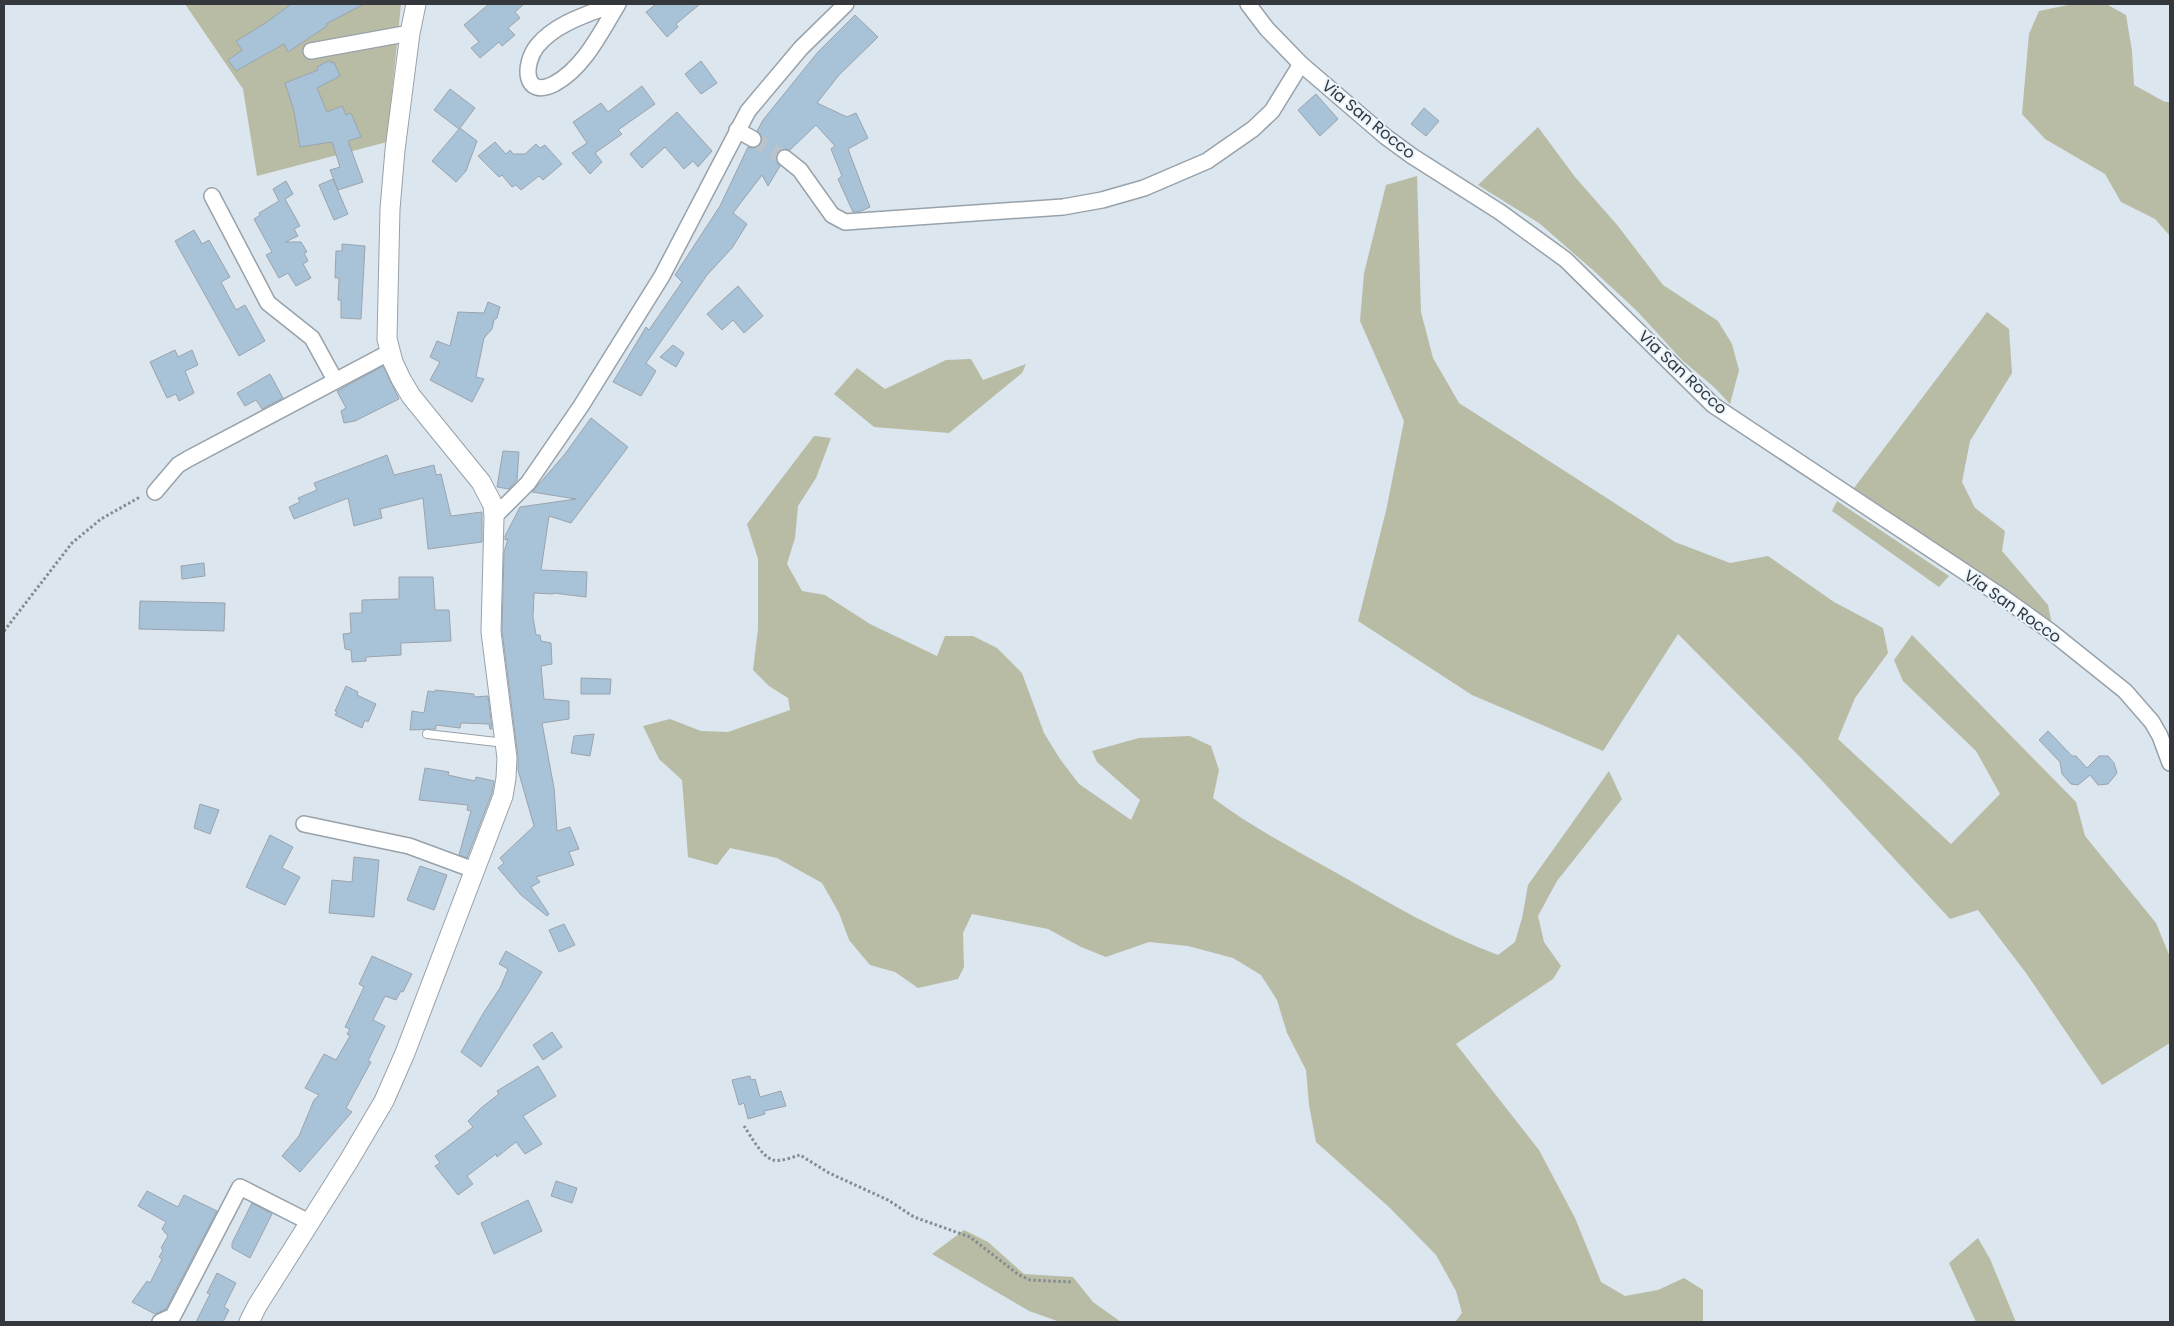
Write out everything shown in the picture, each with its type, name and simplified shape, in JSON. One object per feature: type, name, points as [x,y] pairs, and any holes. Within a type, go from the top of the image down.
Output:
[{"type":"street","points":[[616,4],[591,49],[564,76],[554,83],[542,87],[535,86],[529,80],[526,73],[528,61],[537,46],[552,32],[571,21],[616,4]]},
{"type":"street","points":[[494,517],[528,483],[581,406],[662,276],[748,111],[795,55],[846,4]]},
{"type":"street","name":"Via San Rocco","points":[[1248,4],[1267,29],[1301,64],[1386,137],[1412,156],[1500,212],[1566,260],[1713,405],[2002,596],[2050,631],[2124,691],[2140,706],[2160,736],[2170,764]]},
{"type":"street","points":[[249,1322],[257,1306],[384,1101],[405,1053],[503,796],[506,778],[505,743],[491,632],[493,505],[488,492],[411,396],[401,379],[390,352],[386,326],[390,209],[395,150],[412,15],[311,51]]},
{"type":"street","points":[[785,158],[800,170],[832,215],[844,222],[1073,206],[1144,188],[1207,161],[1233,145],[1254,129],[1272,111],[1286,92],[1301,64]]},
{"type":"street","points":[[737,130],[753,139]]},
{"type":"street","points":[[212,196],[268,303],[312,338],[335,380]]},
{"type":"street","points":[[155,492],[178,466],[188,459],[390,352]]},
{"type":"street","points":[[304,824],[409,846],[474,870]]},
{"type":"street","points":[[160,1322],[173,1316],[240,1187],[309,1222]]},
{"type":"lane","points":[[427,734],[505,743]]},
{"type":"path","points":[[4,631],[72,543],[82,533],[101,519],[138,498],[155,492]]},
{"type":"path","points":[[744,1126],[765,1154],[772,1160],[781,1160],[800,1155],[829,1173],[888,1200],[914,1217],[970,1238],[1019,1275],[1030,1280],[1071,1282]]},
{"type":"green space","points":[[185,4],[401,4],[387,142],[257,176],[243,89]]},
{"type":"green space","points":[[2073,4],[2106,4],[2126,15],[2132,51],[2134,85],[2165,102],[2170,102],[2170,236],[2155,219],[2121,202],[2105,174],[2045,139],[2022,114],[2029,34],[2039,11]]},
{"type":"green space","points":[[1538,127],[1575,177],[1618,226],[1663,285],[1718,321],[1732,344],[1739,370],[1730,404],[1715,388],[1682,360],[1637,311],[1539,223],[1478,185]]},
{"type":"green space","points":[[1417,176],[1421,312],[1433,358],[1459,403],[1675,542],[1730,563],[1768,556],[1834,602],[1883,628],[1888,653],[1855,698],[1838,739],[1951,844],[2000,794],[1976,751],[1903,681],[1894,660],[1912,635],[2076,802],[2085,836],[2156,923],[2170,957],[2170,1043],[2102,1085],[2026,973],[1978,910],[1950,919],[1801,758],[1678,634],[1603,751],[1472,695],[1358,621],[1386,511],[1404,421],[1360,321],[1364,273],[1386,185]]},
{"type":"green space","points":[[1987,312],[2009,329],[2012,373],[1970,441],[1962,482],[1975,508],[2005,531],[2002,551],[2048,605],[2052,625],[2019,598],[1854,488]]},
{"type":"green space","points":[[971,359],[983,380],[1026,364],[1022,373],[949,433],[874,427],[834,394],[857,368],[885,389],[946,360]]},
{"type":"green space","points":[[814,436],[831,438],[816,478],[798,506],[795,538],[787,564],[802,591],[825,595],[870,624],[937,656],[945,636],[973,636],[997,648],[1022,673],[1044,733],[1060,759],[1079,784],[1131,820],[1140,800],[1097,762],[1092,751],[1139,738],[1190,736],[1211,746],[1219,770],[1213,798],[1227,808],[1272,836],[1414,916],[1477,947],[1498,955],[1515,942],[1528,885],[1609,771],[1622,799],[1557,881],[1538,916],[1544,942],[1561,966],[1553,979],[1456,1044],[1539,1150],[1575,1218],[1601,1282],[1625,1296],[1658,1290],[1684,1278],[1703,1290],[1703,1322],[1455,1322],[1462,1313],[1456,1291],[1436,1255],[1390,1208],[1316,1142],[1309,1105],[1306,1070],[1287,1033],[1277,1000],[1261,975],[1233,958],[1188,946],[1149,942],[1106,957],[1081,947],[1048,929],[972,914],[963,933],[964,967],[958,979],[918,988],[895,972],[870,965],[849,940],[839,913],[822,883],[777,858],[730,848],[717,865],[688,857],[682,780],[659,759],[643,726],[670,719],[701,731],[728,732],[790,710],[788,698],[769,686],[753,670],[758,629],[758,559],[747,524]]},
{"type":"green space","points":[[1837,501],[1949,576],[1939,587],[1832,511]]},
{"type":"green space","points":[[964,1230],[988,1242],[1024,1274],[1073,1277],[1093,1302],[1121,1322],[1060,1322],[1029,1311],[932,1254]]},
{"type":"green space","points":[[1978,1238],[1990,1259],[2016,1322],[1976,1322],[1949,1263]]},
{"type":"building","points":[[291,4],[364,4],[326,24],[327,26],[288,52],[284,44],[236,71],[228,60],[242,50],[236,41],[264,24]]},
{"type":"building","points":[[489,4],[524,4],[515,12],[520,18],[508,28],[515,35],[502,46],[499,42],[480,58],[471,48],[479,42],[464,25]]},
{"type":"building","points":[[656,4],[700,4],[676,24],[678,27],[667,37],[646,12]]},
{"type":"building","points":[[855,15],[878,37],[839,75],[817,103],[847,117],[856,113],[868,138],[848,149],[870,207],[859,212],[853,212],[838,179],[842,176],[831,149],[835,146],[816,125],[790,150],[782,149],[778,152],[776,161],[780,166],[768,186],[762,175],[733,213],[747,224],[732,248],[707,275],[646,363],[656,371],[641,396],[613,382],[646,327],[649,330],[682,282],[675,275],[720,206],[748,147],[754,148],[761,144],[762,138],[757,131],[763,120],[818,52]]},
{"type":"building","points":[[330,60],[331,63],[334,62],[340,76],[317,88],[327,112],[342,106],[346,115],[351,113],[361,137],[348,141],[363,182],[338,190],[330,170],[340,167],[332,142],[300,147],[294,111],[285,83],[318,70],[317,67]]},
{"type":"building","points":[[701,61],[717,83],[701,94],[685,74]]},
{"type":"building","points":[[642,86],[655,104],[618,130],[622,134],[595,153],[602,162],[590,174],[572,153],[587,143],[573,122],[601,103],[608,112]]},
{"type":"building","points":[[450,89],[475,108],[460,128],[477,141],[466,171],[456,182],[432,161],[459,129],[434,110]]},
{"type":"building","points":[[1316,94],[1338,119],[1320,136],[1298,110]]},
{"type":"building","points":[[1424,108],[1439,121],[1426,136],[1411,124]]},
{"type":"building","points":[[677,112],[712,151],[698,167],[693,161],[684,169],[665,147],[642,168],[630,154]]},
{"type":"building","points":[[495,142],[506,154],[510,150],[513,154],[525,154],[536,144],[540,148],[545,145],[562,164],[543,180],[539,176],[521,190],[516,185],[512,187],[502,175],[499,177],[478,156]]},
{"type":"building","points":[[333,179],[348,214],[334,220],[319,185]]},
{"type":"building","points":[[286,181],[293,194],[285,199],[300,226],[294,229],[298,236],[285,242],[301,242],[307,252],[304,253],[308,261],[303,264],[311,278],[296,286],[288,273],[279,278],[266,255],[272,252],[254,219],[260,215],[259,213],[279,201],[273,189]]},
{"type":"building","points":[[194,230],[202,244],[209,240],[230,277],[221,282],[236,310],[245,305],[265,341],[239,356],[175,241]]},
{"type":"building","points":[[342,244],[365,246],[361,319],[341,318],[341,300],[338,300],[339,278],[335,278],[336,251],[342,251]]},
{"type":"building","points":[[738,286],[763,316],[744,333],[733,320],[722,330],[707,314]]},
{"type":"building","points":[[488,302],[500,307],[492,329],[484,338],[476,377],[484,379],[472,402],[430,380],[440,362],[430,357],[437,341],[450,346],[458,312],[484,313]]},
{"type":"building","points":[[673,345],[684,353],[676,367],[660,357]]},
{"type":"building","points":[[175,350],[178,357],[192,350],[198,365],[185,371],[194,393],[179,401],[176,394],[167,398],[150,362]]},
{"type":"building","points":[[383,366],[399,399],[355,421],[344,423],[341,411],[346,408],[337,391]]},
{"type":"building","points":[[270,374],[283,398],[262,409],[256,400],[245,406],[237,393]]},
{"type":"building","points":[[591,418],[628,447],[571,523],[549,516],[541,570],[587,572],[586,597],[534,593],[533,617],[536,635],[540,635],[541,641],[551,643],[552,664],[541,666],[544,699],[569,701],[569,719],[542,723],[554,788],[557,831],[570,827],[579,849],[569,852],[574,865],[536,877],[540,882],[531,887],[549,914],[547,916],[521,895],[498,868],[504,863],[500,858],[534,826],[518,770],[502,631],[504,552],[508,539],[505,540],[505,536],[520,507],[576,499],[532,492],[565,454]]},
{"type":"building","points":[[503,451],[519,452],[517,480],[509,489],[497,487]]},
{"type":"building","points":[[387,455],[394,475],[434,465],[436,475],[441,474],[451,516],[482,512],[482,542],[428,549],[423,498],[380,509],[382,518],[354,526],[348,498],[294,519],[289,507],[300,502],[298,498],[317,490],[314,483]]},
{"type":"building","points":[[204,563],[205,576],[182,579],[181,566]]},
{"type":"building","points":[[399,577],[433,577],[435,610],[449,610],[451,641],[401,643],[401,655],[366,657],[366,661],[352,662],[351,650],[345,649],[343,634],[351,633],[350,613],[362,613],[362,600],[399,599]]},
{"type":"building","points":[[140,601],[225,603],[224,631],[139,629]]},
{"type":"building","points":[[581,678],[611,679],[610,694],[581,694]]},
{"type":"building","points":[[346,686],[358,692],[357,695],[376,704],[368,722],[365,720],[362,728],[335,715]]},
{"type":"building","points":[[435,690],[474,694],[474,697],[488,696],[492,729],[490,729],[489,724],[461,723],[460,728],[436,725],[436,729],[410,730],[412,711],[424,713],[428,691],[435,692]]},
{"type":"building","points":[[2048,731],[2072,756],[2076,756],[2087,768],[2099,756],[2108,756],[2114,763],[2117,773],[2108,784],[2098,785],[2090,775],[2078,785],[2071,784],[2062,774],[2060,762],[2039,740]]},
{"type":"building","points":[[594,734],[590,756],[571,753],[574,736]]},
{"type":"building","points":[[425,768],[449,772],[448,775],[475,781],[476,777],[494,781],[492,793],[467,858],[459,855],[471,811],[467,810],[468,805],[419,800]]},
{"type":"building","points":[[200,804],[219,810],[210,834],[194,828]]},
{"type":"building","points":[[270,835],[293,847],[282,868],[300,877],[285,905],[246,887]]},
{"type":"building","points":[[354,857],[379,860],[374,917],[329,913],[332,880],[352,882]]},
{"type":"building","points":[[420,866],[447,875],[434,910],[407,900]]},
{"type":"building","points":[[564,924],[575,945],[559,952],[549,930]]},
{"type":"building","points":[[506,951],[542,972],[481,1067],[461,1052],[500,988],[508,969],[499,964]]},
{"type":"building","points":[[372,956],[412,974],[403,992],[401,991],[396,1000],[385,996],[373,1020],[385,1026],[368,1061],[371,1062],[346,1108],[352,1112],[300,1172],[282,1156],[299,1136],[314,1100],[319,1095],[305,1088],[324,1054],[336,1060],[350,1036],[347,1034],[350,1029],[345,1027],[364,987],[359,984]]},
{"type":"building","points":[[552,1032],[562,1047],[543,1060],[533,1045]]},
{"type":"building","points":[[538,1066],[556,1096],[523,1116],[542,1144],[525,1154],[516,1142],[497,1157],[496,1154],[467,1176],[473,1184],[458,1195],[435,1166],[440,1163],[435,1156],[473,1127],[468,1121],[499,1094],[497,1091]]},
{"type":"building","points":[[750,1076],[751,1080],[755,1079],[760,1097],[781,1091],[786,1106],[764,1111],[765,1114],[748,1119],[744,1103],[739,1105],[732,1080]]},
{"type":"building","points":[[556,1181],[577,1188],[572,1203],[551,1196]]},
{"type":"building","points":[[147,1191],[178,1207],[184,1195],[217,1211],[166,1309],[155,1314],[132,1302],[147,1281],[150,1283],[162,1259],[159,1257],[163,1250],[161,1248],[168,1236],[162,1229],[166,1222],[138,1206]]},
{"type":"building","points":[[528,1200],[542,1231],[494,1254],[481,1223]]},
{"type":"building","points":[[252,1203],[272,1214],[250,1258],[232,1248],[232,1243]]},
{"type":"building","points":[[217,1273],[236,1283],[224,1307],[229,1310],[223,1322],[196,1322],[210,1294],[207,1293]]},
{"type":"tunnel","points":[[753,139],[785,158]]}]
